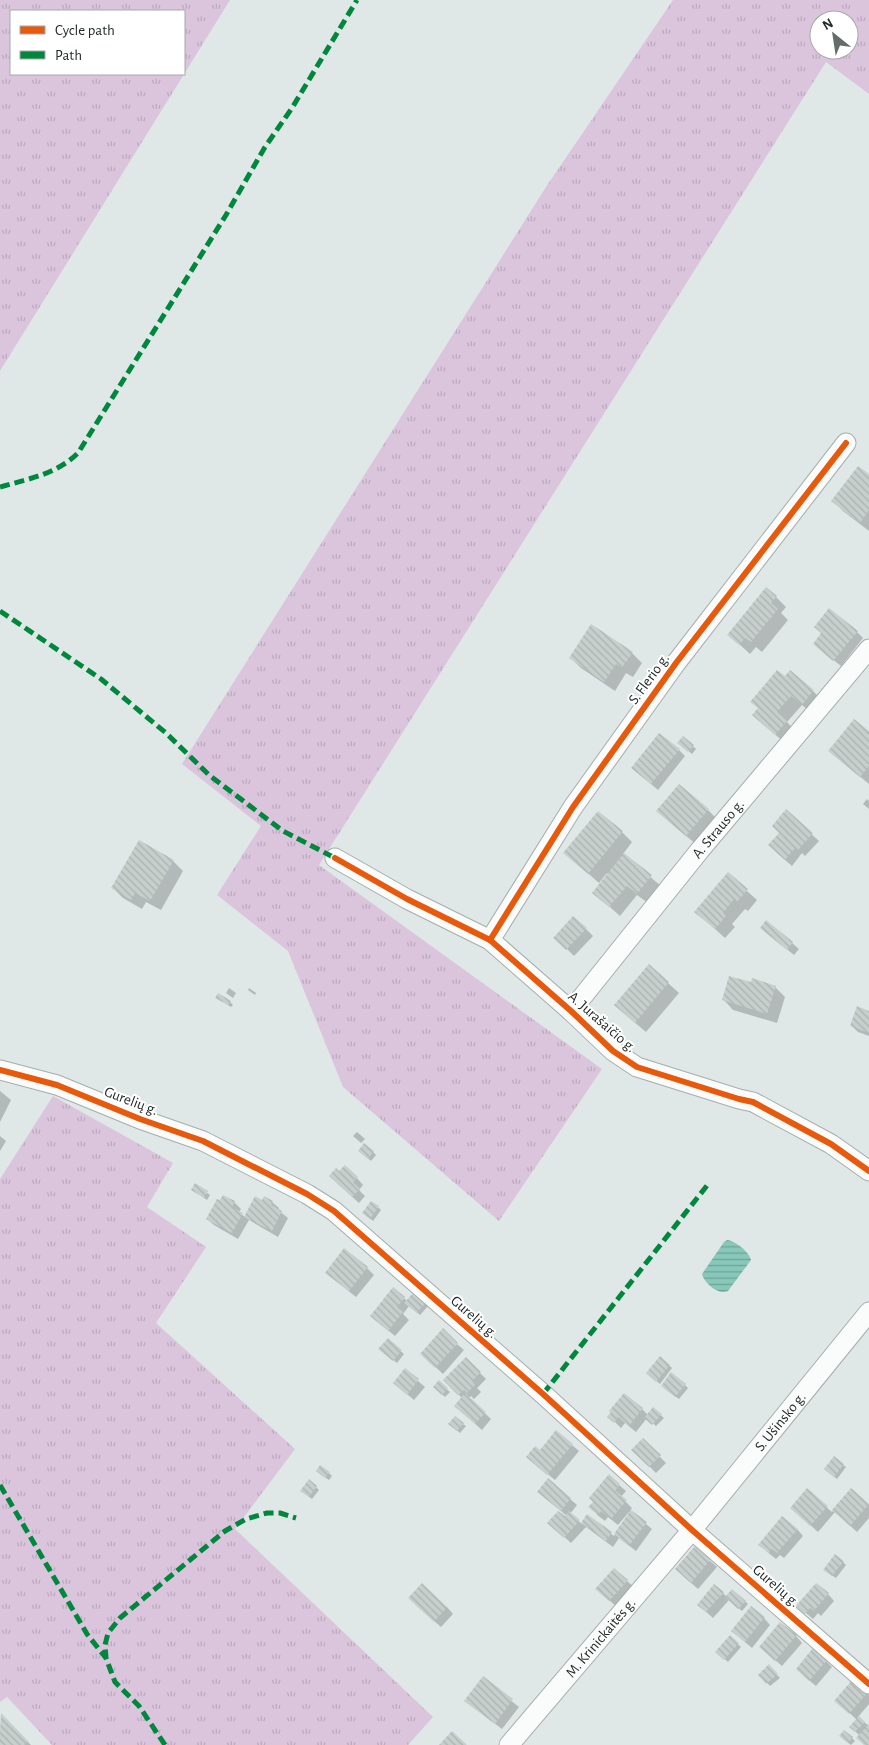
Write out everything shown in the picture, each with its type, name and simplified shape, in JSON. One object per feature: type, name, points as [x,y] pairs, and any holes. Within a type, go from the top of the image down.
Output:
[{"type":"street","name":"S. Flerio g.","points":[[490,940],[573,807],[664,679],[846,443]]},
{"type":"street","name":"A. Strauso g.","points":[[571,1012],[700,850],[869,649]]},
{"type":"street","name":"A. Jurašaičio g.","points":[[335,858],[407,899],[490,940],[612,1051],[637,1067],[753,1102],[831,1144],[869,1171]]},
{"type":"street","name":"Gurelių g.","points":[[0,1070],[57,1085],[203,1141],[306,1194],[327,1207],[543,1394],[692,1530],[869,1684]]},
{"type":"street","name":"S. Ušinsko g.","points":[[692,1530],[869,1312]]},
{"type":"street","name":"M. Krinickaitės g.","points":[[509,1745],[692,1530]]},
{"type":"green space","points":[[0,0],[230,0],[185,73],[185,10],[10,10],[10,75],[184,75],[0,371]]},
{"type":"green space","points":[[673,0],[869,0],[869,94],[826,62],[319,865],[602,1069],[499,1221],[343,1087],[288,951],[217,895],[261,826],[182,764],[546,187]]},
{"type":"green space","points":[[53,1096],[173,1163],[147,1207],[206,1247],[156,1323],[295,1449],[235,1529],[433,1717],[408,1745],[52,1745],[7,1697],[0,1702],[0,1179]]},
{"type":"shaded area","points":[[727,1240],[742,1247],[751,1260],[728,1291],[720,1292],[712,1288],[703,1278],[702,1274]]},
{"type":"building","points":[[858,466],[869,474],[869,510],[860,523],[831,501]]},
{"type":"building","points":[[766,587],[777,596],[771,603],[778,609],[751,642],[745,638],[739,645],[727,635]]},
{"type":"building","points":[[829,608],[858,631],[833,661],[813,644],[821,633],[814,627]]},
{"type":"building","points":[[591,624],[633,652],[622,668],[616,664],[604,682],[569,658]]},
{"type":"building","points":[[777,670],[785,676],[790,670],[814,690],[802,705],[791,696],[777,712],[787,721],[775,735],[752,715],[758,708],[750,702]]},
{"type":"building","points":[[854,719],[869,731],[869,766],[860,777],[828,751]]},
{"type":"building","points":[[659,733],[680,749],[651,784],[631,768]]},
{"type":"building","points":[[683,736],[694,745],[688,752],[677,743]]},
{"type":"building","points":[[679,784],[709,809],[686,836],[656,811]]},
{"type":"building","points":[[786,809],[813,833],[798,850],[795,848],[785,860],[768,845],[779,833],[772,826]]},
{"type":"building","points":[[598,811],[623,831],[588,874],[563,853]]},
{"type":"building","points":[[139,840],[174,860],[150,901],[135,893],[131,900],[111,888]]},
{"type":"building","points":[[624,853],[652,875],[637,894],[627,886],[609,907],[592,893]]},
{"type":"building","points":[[728,872],[748,889],[737,902],[734,899],[723,913],[726,916],[715,929],[694,912]]},
{"type":"building","points":[[573,916],[587,928],[566,950],[553,938]]},
{"type":"building","points":[[766,920],[793,942],[787,950],[760,928]]},
{"type":"building","points":[[649,964],[669,982],[635,1023],[614,1005]]},
{"type":"building","points":[[729,976],[751,982],[752,978],[776,986],[767,1014],[722,1000]]},
{"type":"building","points":[[218,993],[231,1001],[228,1005],[215,998]]},
{"type":"building","points":[[857,1006],[869,1011],[869,1033],[850,1026]]},
{"type":"building","points":[[364,1143],[374,1151],[368,1159],[358,1151]]},
{"type":"building","points":[[345,1165],[358,1177],[353,1182],[360,1189],[352,1197],[329,1176],[336,1168],[339,1171]]},
{"type":"building","points":[[195,1183],[208,1191],[204,1198],[191,1190]]},
{"type":"building","points":[[223,1195],[235,1201],[232,1207],[243,1213],[232,1233],[206,1219],[217,1199],[220,1200]]},
{"type":"building","points":[[255,1196],[262,1200],[264,1196],[273,1201],[271,1205],[282,1211],[272,1231],[244,1217]]},
{"type":"building","points":[[371,1201],[379,1206],[370,1219],[362,1213]]},
{"type":"building","points":[[344,1248],[368,1267],[349,1291],[325,1273]]},
{"type":"building","points":[[393,1287],[405,1297],[397,1307],[403,1312],[388,1331],[370,1316]]},
{"type":"building","points":[[414,1292],[426,1302],[417,1313],[404,1303]]},
{"type":"building","points":[[443,1328],[458,1343],[435,1368],[420,1354]]},
{"type":"building","points":[[388,1338],[402,1350],[393,1361],[378,1349]]},
{"type":"building","points":[[660,1356],[670,1365],[656,1382],[646,1373]]},
{"type":"building","points":[[466,1357],[481,1372],[472,1381],[475,1385],[467,1393],[464,1390],[458,1395],[443,1380]]},
{"type":"building","points":[[405,1368],[419,1379],[407,1395],[393,1383]]},
{"type":"building","points":[[671,1372],[686,1384],[675,1397],[661,1386]]},
{"type":"building","points":[[439,1380],[448,1388],[442,1395],[433,1387]]},
{"type":"building","points":[[465,1393],[486,1412],[475,1424],[454,1406]]},
{"type":"building","points":[[624,1393],[643,1408],[629,1426],[618,1417],[614,1423],[607,1417],[611,1412],[609,1411]]},
{"type":"building","points":[[653,1407],[662,1414],[652,1425],[644,1418]]},
{"type":"building","points":[[455,1416],[464,1423],[457,1431],[448,1424]]},
{"type":"building","points":[[556,1430],[573,1444],[547,1475],[526,1457],[535,1446],[540,1450]]},
{"type":"building","points":[[643,1438],[661,1455],[649,1467],[631,1450]]},
{"type":"building","points":[[834,1456],[844,1464],[834,1477],[824,1469]]},
{"type":"building","points":[[320,1465],[330,1472],[325,1478],[316,1471]]},
{"type":"building","points":[[609,1474],[620,1484],[615,1490],[627,1500],[611,1519],[601,1511],[598,1515],[588,1507],[593,1502],[589,1498]]},
{"type":"building","points":[[548,1478],[571,1498],[561,1511],[537,1492]]},
{"type":"building","points":[[309,1479],[317,1486],[309,1497],[300,1491]]},
{"type":"building","points":[[807,1488],[828,1506],[810,1526],[790,1508]]},
{"type":"building","points":[[851,1488],[869,1504],[850,1526],[832,1510]]},
{"type":"building","points":[[631,1510],[647,1522],[629,1546],[614,1534]]},
{"type":"building","points":[[558,1511],[565,1516],[569,1511],[580,1520],[564,1538],[547,1523]]},
{"type":"building","points":[[587,1514],[612,1532],[606,1541],[581,1523]]},
{"type":"building","points":[[782,1516],[798,1529],[777,1553],[772,1549],[769,1553],[758,1545]]},
{"type":"building","points":[[695,1546],[711,1559],[691,1583],[675,1569]]},
{"type":"building","points":[[835,1554],[844,1561],[832,1576],[823,1570]]},
{"type":"building","points":[[614,1568],[628,1580],[609,1601],[595,1589]]},
{"type":"building","points":[[422,1583],[447,1607],[434,1622],[408,1598]]},
{"type":"building","points":[[816,1583],[829,1593],[814,1611],[810,1608],[805,1614],[796,1606]]},
{"type":"building","points":[[714,1584],[724,1592],[706,1612],[697,1605]]},
{"type":"building","points":[[732,1589],[746,1601],[738,1609],[725,1597]]},
{"type":"building","points":[[751,1606],[765,1617],[745,1642],[731,1631]]},
{"type":"building","points":[[780,1622],[797,1635],[775,1661],[759,1647]]},
{"type":"building","points":[[730,1635],[739,1643],[724,1660],[715,1652]]},
{"type":"building","points":[[813,1648],[827,1660],[809,1681],[796,1669]]},
{"type":"building","points":[[769,1664],[778,1674],[766,1684],[758,1675]]},
{"type":"building","points":[[483,1676],[513,1699],[495,1724],[464,1701]]},
{"type":"building","points":[[853,1679],[868,1692],[849,1714],[834,1701]]},
{"type":"building","points":[[1,1713],[28,1741],[24,1745],[0,1745]]},
{"type":"building","points":[[859,1716],[865,1722],[855,1732],[849,1727]]},
{"type":"building","points":[[869,1724],[869,1745],[864,1745],[856,1738]]},
{"type":"building","points":[[844,1730],[853,1737],[848,1743],[839,1736]]},
{"type":"building","points":[[452,1731],[467,1745],[439,1745]]},
{"type":"marked path","points":[[0,487],[51,471],[78,453],[357,0]]},
{"type":"marked path","points":[[0,611],[101,679],[166,733],[209,775],[283,831],[335,858]]},
{"type":"marked path","points":[[543,1394],[709,1183]]},
{"type":"marked path","points":[[0,1485],[87,1634],[106,1658]]},
{"type":"marked path","points":[[165,1745],[139,1706],[115,1682],[106,1658],[105,1645],[108,1633],[120,1618],[225,1531],[246,1519],[267,1513],[280,1513],[296,1518]]},
{"type":"cycle path","points":[[490,940],[573,807],[676,663],[846,443]]},
{"type":"cycle path","points":[[335,858],[407,899],[490,940],[571,1011],[613,1051],[637,1067],[753,1102],[831,1144],[869,1171]]},
{"type":"cycle path","points":[[0,1070],[57,1085],[140,1119],[203,1141],[307,1194],[334,1211],[543,1394],[692,1530],[869,1684]]}]
